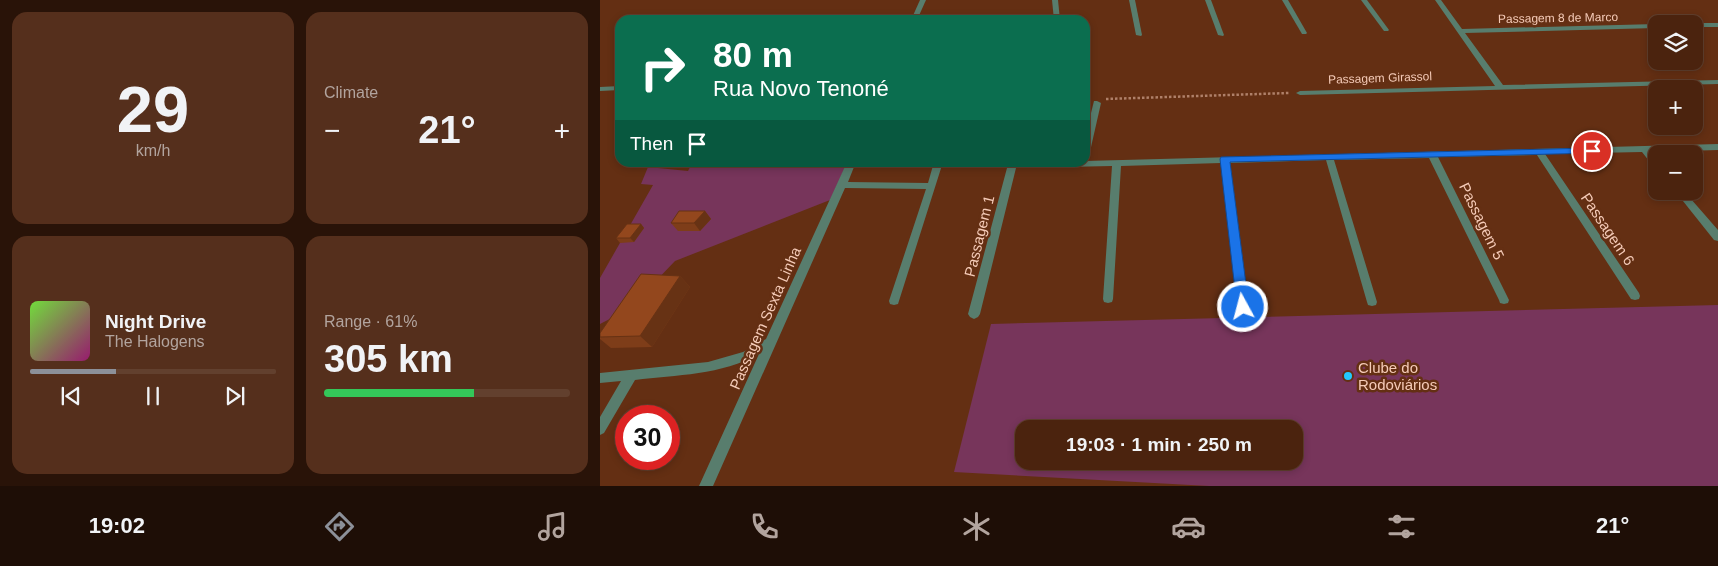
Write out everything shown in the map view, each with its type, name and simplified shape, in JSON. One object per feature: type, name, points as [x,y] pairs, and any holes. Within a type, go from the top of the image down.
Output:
[{"type":"street","points":[[916,15],[923,0]]},
{"type":"street","points":[[1055,0],[1056,15]]},
{"type":"street","points":[[1132,0],[1139,34]]},
{"type":"street","points":[[1208,0],[1221,35]]},
{"type":"street","points":[[1284,0],[1304,33]]},
{"type":"street","points":[[1364,0],[1386,30]]},
{"type":"street","points":[[1438,0],[1500,87]]},
{"type":"street","points":[[1703,25],[1718,25]]},
{"type":"street","name":"Passagem 8 de Marco","points":[[1460,31],[1648,26]]},
{"type":"street","name":"Passagem Girassol","points":[[1300,92],[1718,82]]},
{"type":"street","points":[[600,89],[615,88]]},
{"type":"street","points":[[1090,134],[1097,103]]},
{"type":"street","points":[[1090,163],[1540,153],[1718,146]]},
{"type":"street","points":[[1644,149],[1648,154]]},
{"type":"street","name":"Passagem 6","points":[[1540,153],[1635,296]]},
{"type":"street","name":"Passagem 5","points":[[1432,154],[1504,300]]},
{"type":"street","points":[[1329,157],[1372,302]]},
{"type":"street","points":[[1225,159],[1243,307]]},
{"type":"street","points":[[1108,299],[1117,163]]},
{"type":"street","name":"Passagem Sexta Linha","points":[[706,486],[850,167]]},
{"type":"street","points":[[894,301],[938,167]]},
{"type":"street","name":"Passagem 1","points":[[974,314],[1011,167]]},
{"type":"street","points":[[842,185],[932,186]]},
{"type":"street","points":[[1687,200],[1718,237]]},
{"type":"street","points":[[600,378],[708,367],[746,356],[769,343]]},
{"type":"street","points":[[600,428],[631,375]]},
{"type":"path","points":[[1097,103],[1111,98],[1300,92]]},
{"type":"shaded area","points":[[648,167],[688,171],[690,167],[845,167],[830,200],[675,261],[629,309],[600,324],[600,278],[653,185],[641,184]]},
{"type":"shaded area","name":"Clube do Rodoviários","points":[[1718,305],[1718,486],[1209,486],[954,472],[991,324]]},
{"type":"building","points":[[679,211],[705,211],[694,223],[671,223]]},
{"type":"building","points":[[627,224],[641,224],[630,238],[616,238]]},
{"type":"building","points":[[641,274],[680,276],[640,336],[600,337],[600,333]]},
{"type":"place","name":"Clube do Rodoviários","points":[[1348,376]]},
{"type":"route","points":[[1243,307],[1225,159],[1592,151]]}]
